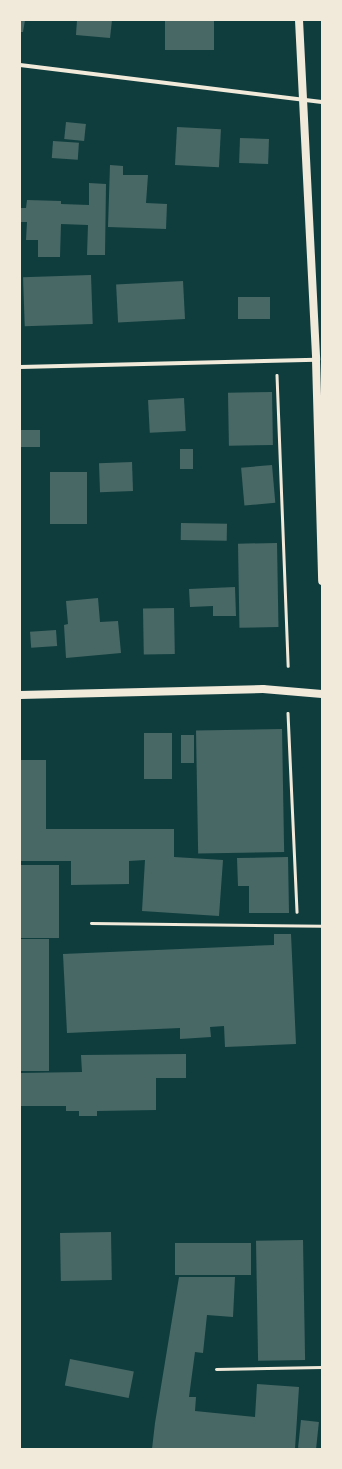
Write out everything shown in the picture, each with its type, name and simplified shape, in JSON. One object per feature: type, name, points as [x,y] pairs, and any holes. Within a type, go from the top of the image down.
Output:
[{"type":"main road","points":[[299,20],[316,360],[322,581]]},
{"type":"main road","points":[[20,695],[263,689],[322,694]]},
{"type":"street","points":[[20,66],[322,102]]},
{"type":"street","points":[[20,367],[316,360]]},
{"type":"lane","points":[[91,923],[322,926]]},
{"type":"lane","points":[[216,1368],[322,1367]]},
{"type":"path","points":[[277,361],[288,666]]},
{"type":"path","points":[[288,713],[298,926]]},
{"type":"building","points":[[20,20],[25,20],[23,32],[20,32]]},
{"type":"building","points":[[77,20],[112,20],[110,38],[76,35]]},
{"type":"building","points":[[165,20],[214,20],[214,50],[165,50]]},
{"type":"building","points":[[66,122],[86,124],[84,141],[64,139]]},
{"type":"building","points":[[177,127],[221,129],[219,167],[175,165]]},
{"type":"building","points":[[240,138],[269,139],[268,164],[239,163]]},
{"type":"building","points":[[53,141],[79,143],[78,160],[52,158]]},
{"type":"building","points":[[110,165],[123,166],[123,175],[148,175],[146,203],[167,204],[166,229],[108,227]]},
{"type":"building","points":[[89,183],[106,184],[105,255],[87,255],[88,225],[61,224],[60,257],[38,257],[38,240],[26,240],[27,222],[20,222],[20,208],[26,208],[27,200],[61,201],[61,204],[89,205]]},
{"type":"building","points":[[91,275],[93,324],[25,326],[23,277]]},
{"type":"building","points":[[183,281],[185,319],[118,322],[116,285]]},
{"type":"building","points":[[238,297],[270,297],[270,319],[238,319]]},
{"type":"building","points":[[272,392],[273,445],[229,446],[228,393]]},
{"type":"building","points":[[184,398],[186,431],[150,433],[148,400]]},
{"type":"building","points":[[20,430],[40,430],[40,447],[20,447]]},
{"type":"building","points":[[180,449],[193,449],[193,469],[180,469]]},
{"type":"building","points":[[132,462],[133,491],[100,492],[99,463]]},
{"type":"building","points":[[272,465],[275,503],[244,506],[241,468]]},
{"type":"building","points":[[50,472],[87,472],[87,524],[50,524]]},
{"type":"building","points":[[181,523],[227,524],[227,541],[181,540]]},
{"type":"building","points":[[277,543],[278,627],[239,628],[238,544]]},
{"type":"building","points":[[235,587],[236,616],[213,616],[213,606],[190,607],[189,589]]},
{"type":"building","points":[[98,598],[100,622],[118,621],[121,653],[66,658],[64,625],[68,624],[66,601]]},
{"type":"building","points":[[174,608],[175,654],[144,655],[143,609]]},
{"type":"building","points":[[56,630],[57,646],[31,648],[30,632]]},
{"type":"building","points":[[282,729],[284,852],[198,853],[196,731]]},
{"type":"building","points":[[144,733],[172,733],[172,779],[144,779]]},
{"type":"building","points":[[181,735],[194,735],[194,763],[181,763]]},
{"type":"building","points":[[20,760],[46,760],[46,829],[174,829],[174,857],[223,860],[219,916],[142,911],[145,860],[129,861],[129,884],[71,885],[71,861],[20,861]]},
{"type":"building","points":[[288,857],[289,913],[249,913],[249,886],[238,886],[237,858]]},
{"type":"building","points":[[20,865],[59,865],[59,938],[20,938]]},
{"type":"building","points":[[274,934],[291,934],[296,1044],[225,1047],[224,1026],[210,1027],[211,1037],[180,1039],[180,1028],[67,1033],[63,954],[274,945]]},
{"type":"building","points":[[20,939],[49,939],[49,1071],[20,1071]]},
{"type":"building","points":[[186,1054],[186,1078],[156,1078],[156,1110],[97,1111],[97,1116],[79,1116],[79,1111],[66,1111],[66,1106],[20,1106],[20,1073],[82,1072],[81,1055]]},
{"type":"building","points":[[111,1232],[112,1280],[61,1281],[60,1233]]},
{"type":"building","points":[[303,1240],[305,1360],[258,1361],[256,1241]]},
{"type":"building","points":[[175,1243],[251,1243],[251,1275],[175,1275]]},
{"type":"building","points":[[179,1277],[235,1277],[233,1317],[207,1315],[203,1353],[195,1352],[189,1397],[196,1397],[195,1411],[255,1417],[257,1384],[299,1387],[295,1449],[152,1449]]},
{"type":"building","points":[[70,1359],[134,1371],[129,1398],[65,1386]]},
{"type":"building","points":[[301,1420],[319,1422],[316,1449],[298,1448]]}]
